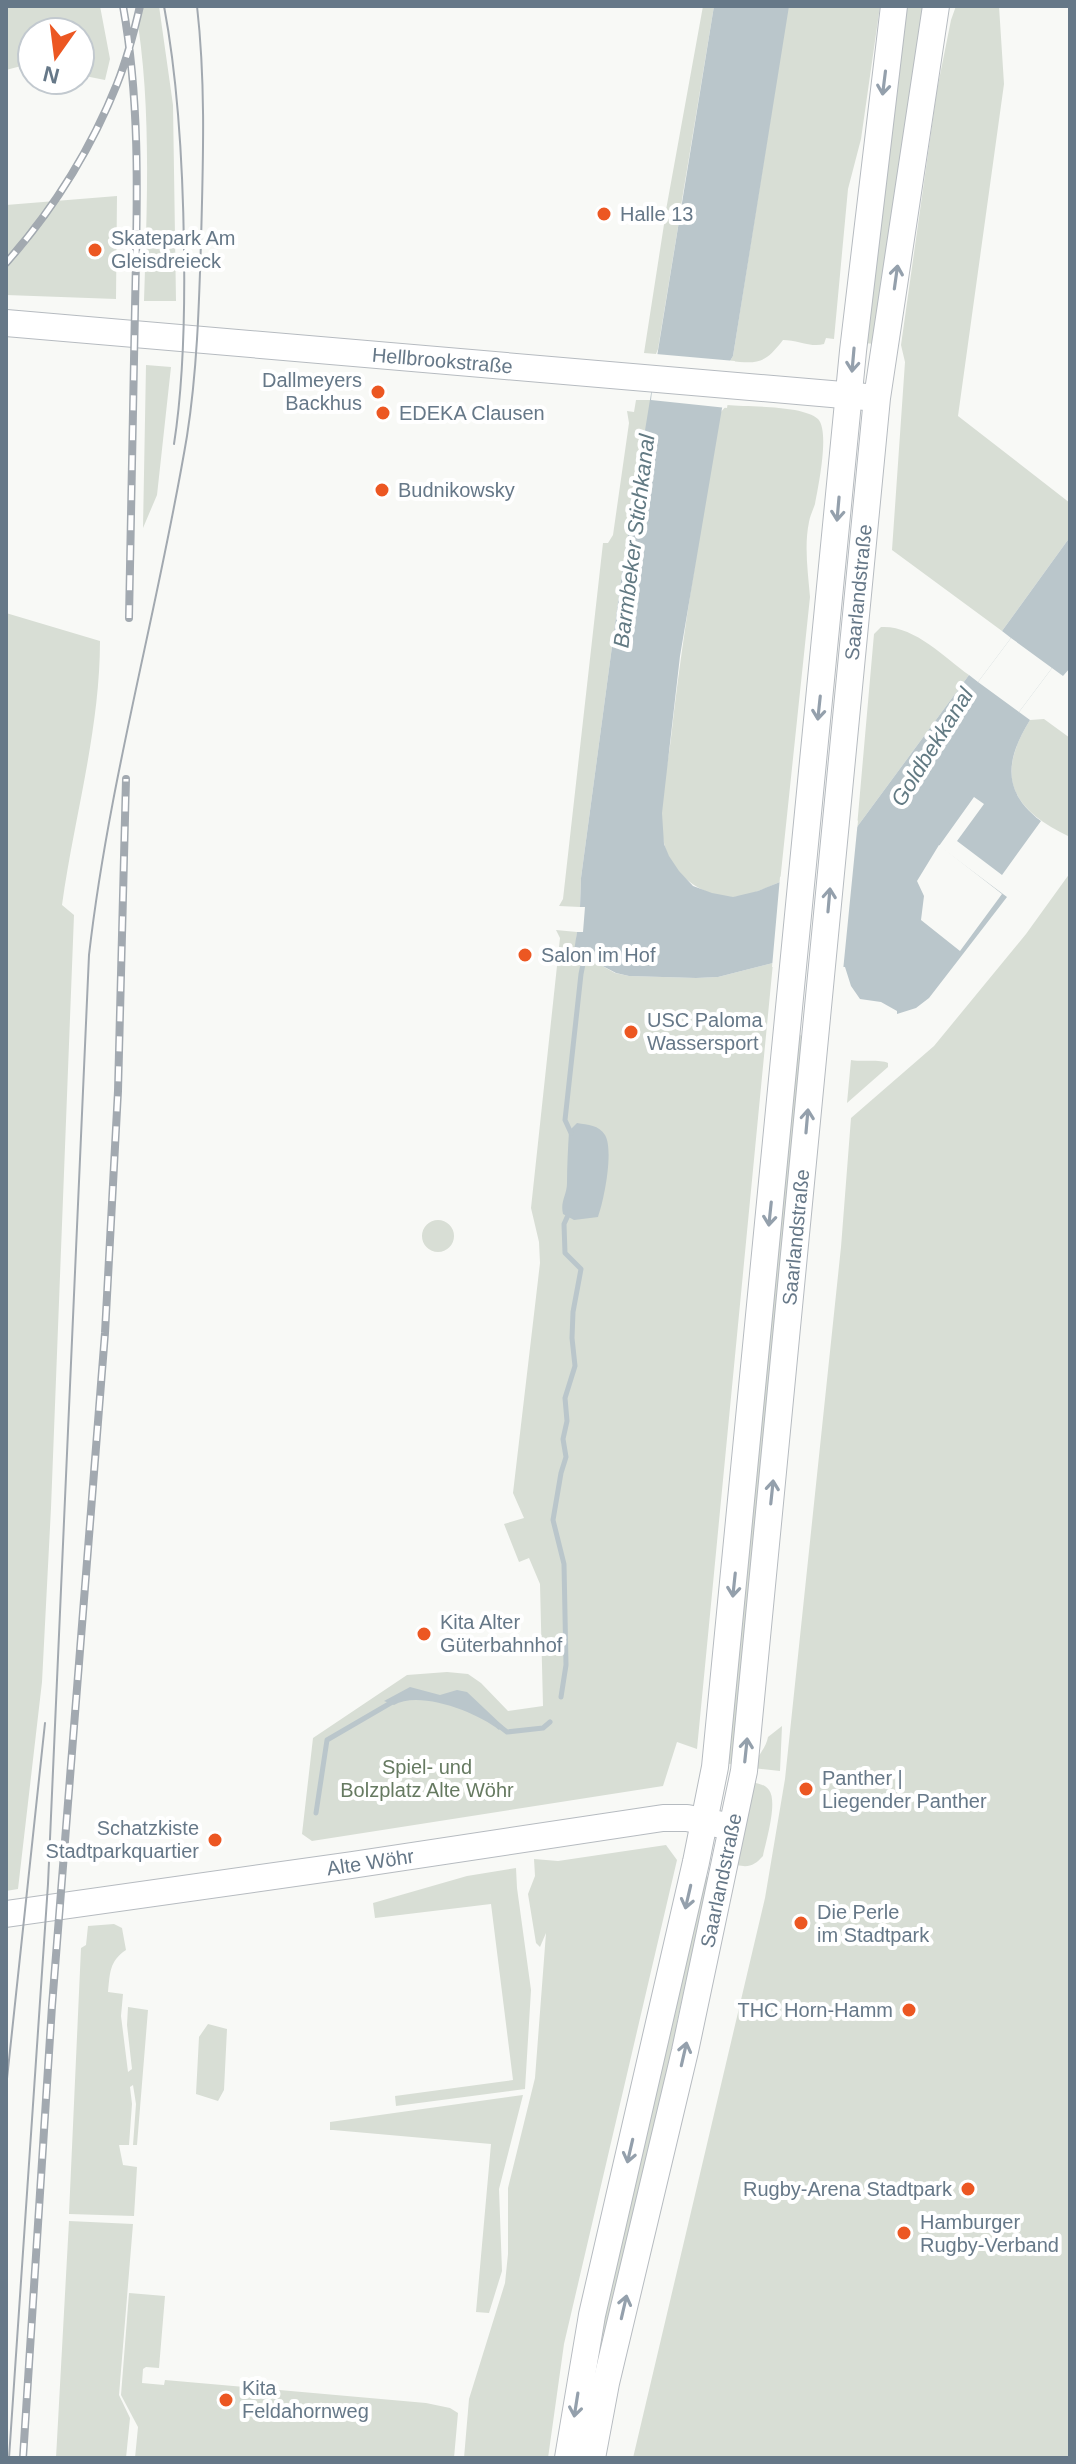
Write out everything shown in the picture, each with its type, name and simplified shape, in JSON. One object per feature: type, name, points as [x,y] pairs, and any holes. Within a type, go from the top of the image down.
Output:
[{"type":"main road","name":"Saarlandstraße","points":[[568,2458],[592,2315],[715,1767],[850,396],[894,6]]},
{"type":"main road","name":"Saarlandstraße","points":[[592,2458],[606,2383],[685,2051],[746,1755],[877,398],[936,6]]},
{"type":"main road","name":"Hellbrookstraße","points":[[6,323],[877,398]]},
{"type":"main road","name":"Alte Wöhr","points":[[6,1914],[663,1818],[733,1827]]},
{"type":"green space","points":[[6,6],[100,6],[110,59],[105,80],[96,78],[96,16],[16,16],[16,67],[6,70]]},
{"type":"green space","points":[[135,6],[159,6],[173,105],[176,301],[144,301],[146,116]]},
{"type":"green space","points":[[703,6],[714,6],[680,212],[666,210]]},
{"type":"green space","points":[[788,6],[880,6],[861,139],[848,189],[834,339],[826,338],[824,344],[819,345],[783,340],[761,360],[730,361],[733,356]]},
{"type":"green space","points":[[904,6],[926,6],[876,344],[863,343]]},
{"type":"green space","points":[[956,6],[999,6],[1004,84],[958,416],[1070,503],[1070,537],[1002,631],[892,550],[905,362],[901,345],[937,90]]},
{"type":"green space","points":[[117,196],[116,299],[6,295],[6,205]]},
{"type":"green space","points":[[665,218],[679,221],[658,349],[656,354],[644,353]]},
{"type":"green space","points":[[146,365],[171,367],[157,495],[143,528]]},
{"type":"green space","points":[[636,400],[651,400],[622,572],[581,878],[580,907],[559,906],[563,899],[603,543],[608,543],[613,535],[629,423],[627,411],[634,412]]},
{"type":"green space","points":[[727,405],[811,414],[818,419],[823,435],[820,473],[808,531],[810,597],[780,882],[734,897],[703,890],[678,871],[667,853],[662,825],[663,796],[693,575],[720,413]]},
{"type":"green space","points":[[6,613],[100,641],[96,708],[62,905],[74,915],[42,1682],[18,1889],[6,1891]]},
{"type":"green space","points":[[881,627],[905,631],[917,637],[969,675],[857,827],[874,634]]},
{"type":"green space","points":[[1044,719],[1070,738],[1070,837],[1034,815],[1015,790],[1013,759],[1019,741],[1030,720]]},
{"type":"green space","points":[[1070,873],[1070,2458],[633,2458],[765,1898],[785,1779],[841,1247],[851,1118],[934,1046],[1026,934]]},
{"type":"green space","name":"Spiel- und Bolzplatz Alte Wöhr","points":[[556,930],[577,932],[575,951],[615,973],[629,976],[718,977],[773,963],[697,1749],[677,1742],[663,1786],[312,1841],[302,1834],[313,1738],[407,1675],[468,1674],[508,1711],[543,1706],[540,1584],[529,1558],[519,1562],[504,1524],[524,1518],[513,1493],[540,1263],[539,1242],[531,1208],[560,938]]},
{"type":"green space","points":[[797,1032],[806,1040],[736,1765],[724,1763]]},
{"type":"green space","points":[[851,1060],[885,1062],[888,1067],[847,1103]]},
{"type":"green space","points":[[438,1220],[449,1225],[454,1236],[449,1247],[438,1252],[427,1247],[422,1236],[427,1225]]},
{"type":"green space","points":[[782,1726],[780,1771],[752,1768],[768,1737]]},
{"type":"green space","points":[[751,1782],[769,1790],[772,1812],[763,1856],[752,1865],[741,1866],[737,1865]]},
{"type":"green space","points":[[666,1845],[677,1860],[564,2344],[548,2458],[464,2458],[469,2399],[505,2283],[508,2188],[535,2078],[546,1933],[540,1947],[536,1943],[528,1894],[535,1876],[534,1859],[558,1861]]},
{"type":"green space","points":[[516,1868],[531,1990],[525,2089],[396,2106],[395,2096],[513,2080],[491,1904],[375,1918],[373,1903],[467,1876]]},
{"type":"green space","points":[[704,1876],[709,1877],[677,2022],[673,2066],[603,2354],[597,2345]]},
{"type":"green space","points":[[114,1924],[122,1928],[126,1950],[113,1963],[108,1992],[123,1994],[121,2016],[128,2072],[132,2069],[128,2007],[148,2010],[137,2145],[133,2145],[136,2104],[133,2085],[130,2087],[129,2145],[119,2145],[123,2165],[137,2167],[134,2216],[69,2214],[81,1948],[86,1945],[88,1926]]},
{"type":"green space","points":[[208,2024],[227,2029],[224,2090],[218,2101],[196,2094],[199,2037]]},
{"type":"green space","points":[[523,2095],[499,2189],[502,2271],[489,2313],[476,2312],[491,2144],[330,2130],[330,2122]]},
{"type":"green space","points":[[69,2221],[133,2224],[119,2395],[130,2418],[126,2458],[56,2458]]},
{"type":"green space","points":[[129,2293],[165,2296],[159,2368],[143,2369],[142,2383],[164,2385],[165,2380],[426,2403],[450,2408],[458,2413],[454,2458],[135,2458],[138,2427],[121,2395]]},
{"type":"water","points":[[714,6],[789,6],[733,356],[680,656],[662,813],[664,844],[679,871],[693,886],[733,897],[780,882],[847,838],[969,675],[978,682],[1011,638],[1002,631],[1070,537],[1070,668],[1063,676],[1052,668],[1019,712],[1030,720],[1012,761],[1014,786],[1019,798],[1041,821],[1002,875],[957,841],[984,804],[974,797],[939,846],[1007,897],[929,998],[916,1008],[897,1014],[881,1002],[860,999],[851,986],[845,967],[773,963],[718,977],[629,976],[616,973],[574,951],[577,932],[583,932],[585,907],[580,907],[581,878],[622,572]]},
{"type":"water","points":[[577,1123],[600,1129],[608,1142],[609,1152],[598,1217],[574,1220],[563,1214],[562,1205],[567,1187],[569,1131]]},
{"type":"water","points":[[410,1687],[440,1695],[457,1690],[467,1692],[503,1726],[499,1730],[477,1716],[448,1705],[418,1700],[394,1705],[384,1701]]},
{"type":"pier","points":[[656,354],[735,361],[727,408],[651,400]]},
{"type":"pier","points":[[1011,638],[1052,668],[1019,712],[978,682]]},
{"type":"pier","points":[[858,820],[843,971],[772,967],[780,877],[812,859]]},
{"type":"pier","points":[[939,845],[1002,894],[960,951],[921,920],[924,896],[917,881]]},
{"type":"waterway","points":[[571,1133],[565,1120],[585,954]]},
{"type":"waterway","points":[[561,1697],[566,1665],[564,1564],[553,1520],[566,1457],[563,1439],[567,1421],[565,1398],[575,1366],[573,1312],[581,1269],[565,1253],[564,1224],[569,1213]]},
{"type":"waterway","points":[[316,1813],[327,1740],[394,1701]]},
{"type":"waterway","points":[[498,1725],[507,1732],[543,1728],[550,1722]]},
{"type":"tram line","points":[[164,6],[177,97],[183,219],[183,347],[174,444]]},
{"type":"tram line","points":[[9,2458],[48,1884],[89,955],[121,760],[175,501],[190,412],[198,315],[203,153],[202,65],[197,6]]},
{"type":"tram line","points":[[6,2088],[45,1723]]},
{"type":"railway","points":[[123,6],[133,81],[136,157],[129,618]]},
{"type":"railway","points":[[6,263],[55,200],[95,132],[121,75],[140,6]]},
{"type":"railway","points":[[23,2458],[52,2006],[105,1333],[118,1091],[126,779]]},
{"type":"place","name":"Halle 13","points":[[604,214]]},
{"type":"place","name":"Skatepark Am Gleisdreieck","points":[[95,250]]},
{"type":"place","name":"Dallmeyers Backhus","points":[[378,392]]},
{"type":"place","name":"EDEKA Clausen","points":[[383,413]]},
{"type":"place","name":"Budnikowsky","points":[[382,490]]},
{"type":"place","name":"Salon im Hof","points":[[525,955]]},
{"type":"place","name":"USC Paloma Wassersport","points":[[631,1032]]},
{"type":"place","name":"Kita Alter Güterbahnhof","points":[[424,1634]]},
{"type":"place","name":"Panther | Liegender Panther","points":[[806,1789]]},
{"type":"place","name":"Schatzkiste Stadtparkquartier","points":[[215,1840]]},
{"type":"place","name":"Die Perle im Stadtpark","points":[[801,1923]]},
{"type":"place","name":"THC Horn-Hamm","points":[[909,2010]]},
{"type":"place","name":"Rugby-Arena Stadtpark","points":[[968,2189]]},
{"type":"place","name":"Hamburger Rugby-Verband","points":[[904,2233]]},
{"type":"place","name":"Kita Feldahornweg","points":[[226,2400]]},
{"type":"water label","name":"Barmbeker Stichkanal","points":[[634,541]]},
{"type":"water label","name":"Goldbekkanal","points":[[932,747]]}]
